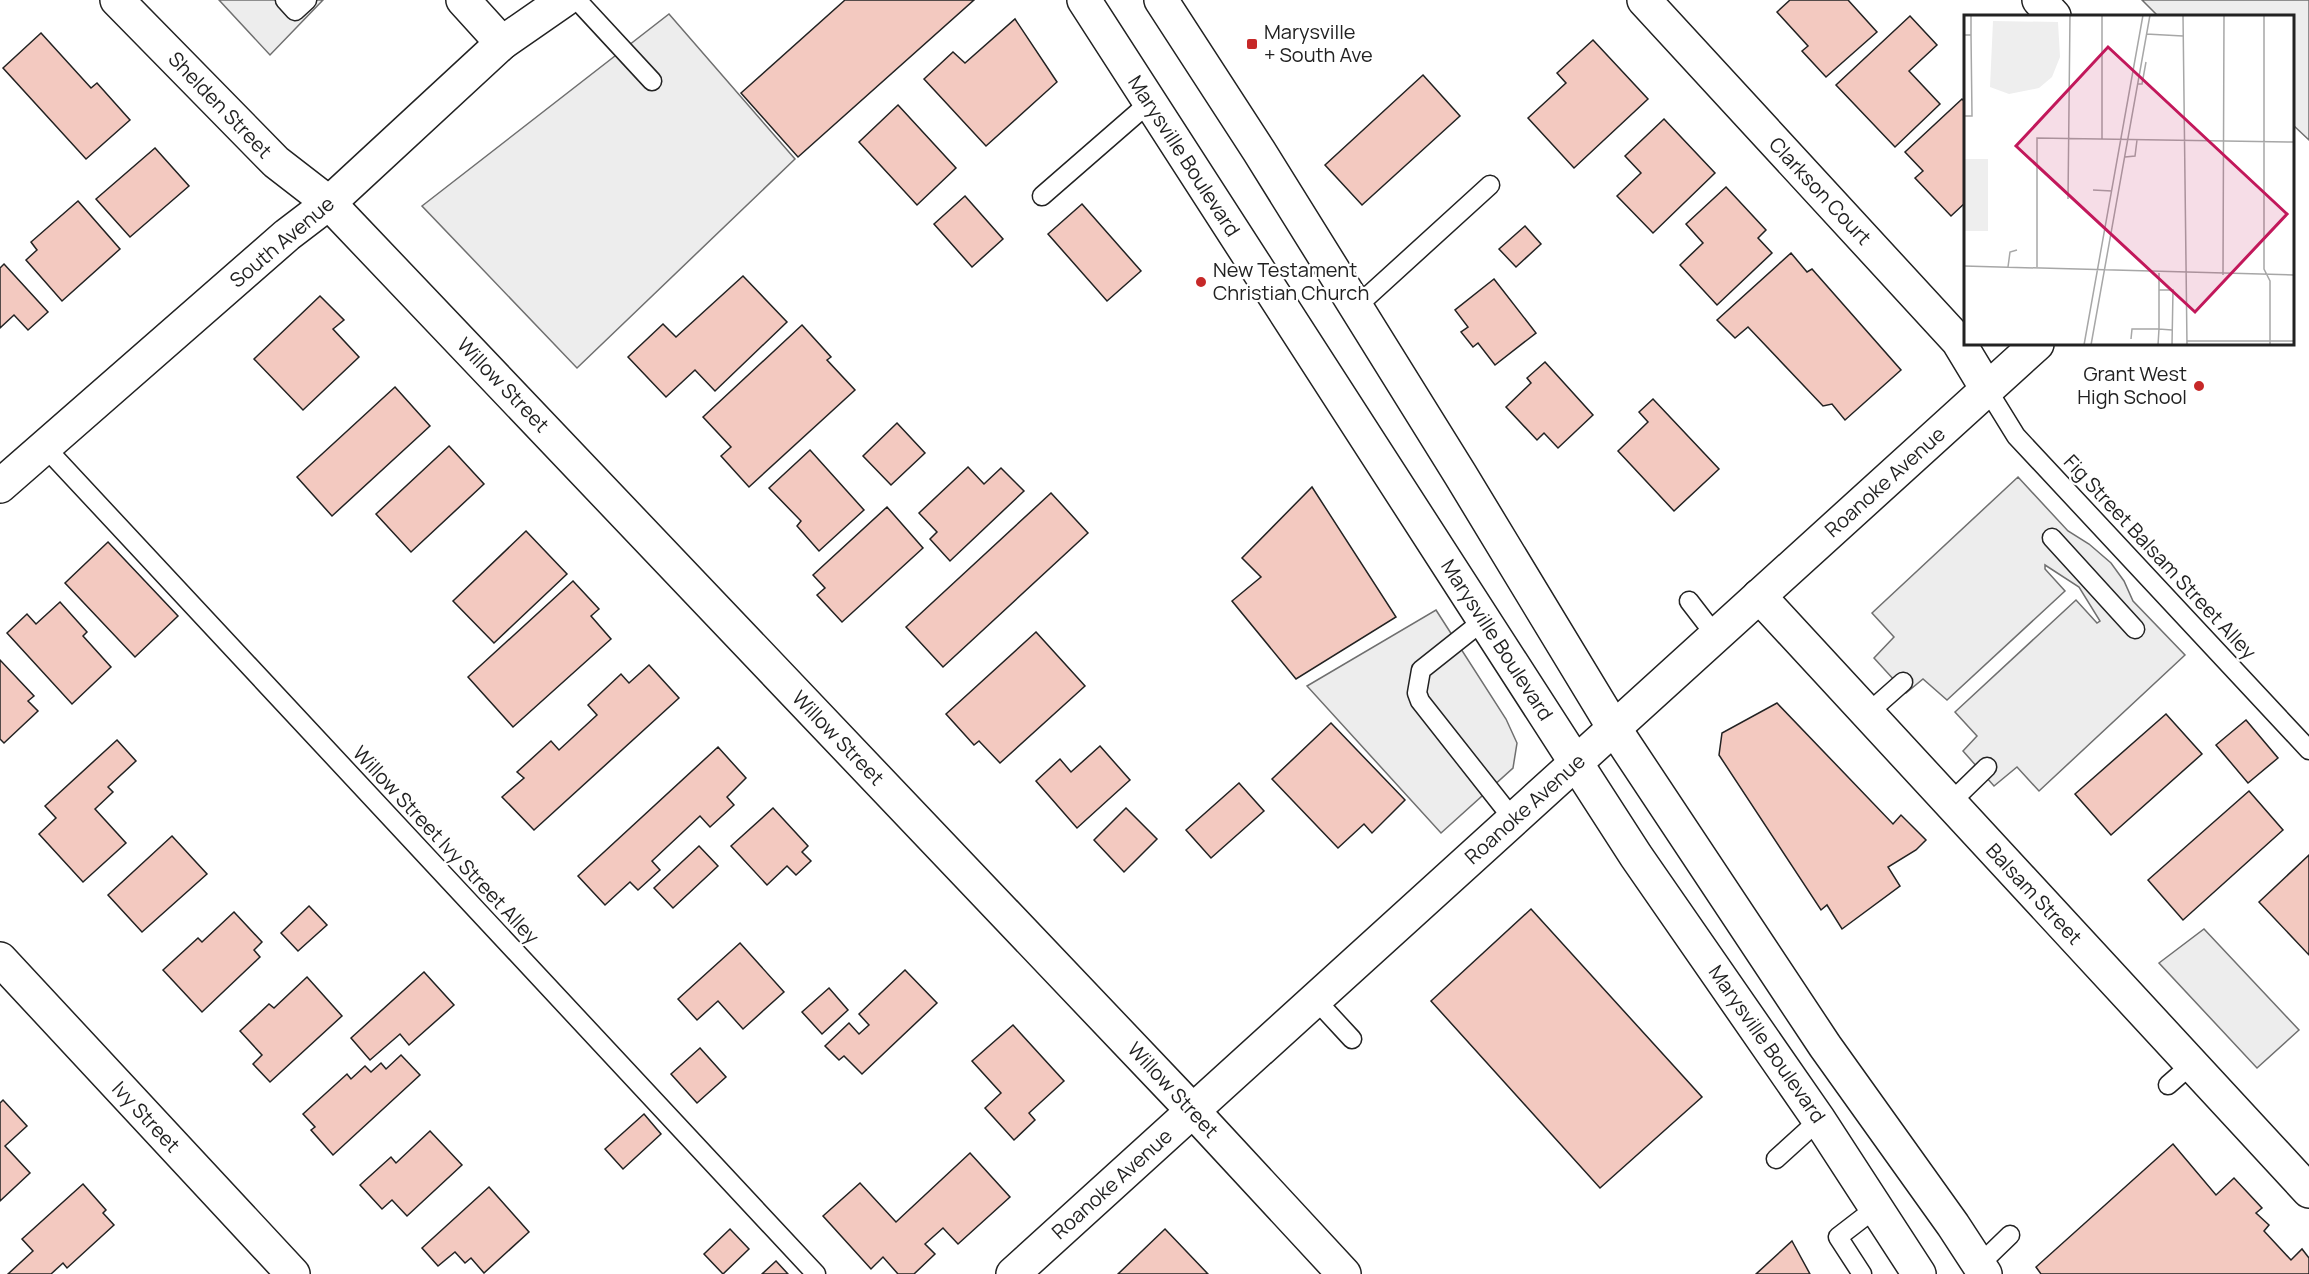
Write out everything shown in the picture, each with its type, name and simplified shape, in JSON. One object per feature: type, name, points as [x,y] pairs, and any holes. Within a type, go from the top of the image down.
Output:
[{"type":"street","name":"Shelden Street","points":[[117,0],[276,162],[329,203]]},
{"type":"street","points":[[463,0],[502,43]]},
{"type":"street","name":"South Avenue","points":[[0,486],[287,235],[329,203],[502,43],[564,0]]},
{"type":"street","name":"Marysville Boulevard","points":[[1084,0],[1575,763],[1636,856],[1820,1120],[1919,1274]]},
{"type":"street","points":[[1161,0],[1454,464],[1614,728],[1825,1046],[1953,1225],[1982,1270]]},
{"type":"street","name":"Clarkson Court","points":[[1644,0],[1958,341],[1987,389]]},
{"type":"street","points":[[2038,0],[2053,15]]},
{"type":"street","name":"Willow Street","points":[[329,203],[1193,1111],[1344,1274]]},
{"type":"street","name":"Roanoke Avenue","points":[[1013,1274],[2036,345]]},
{"type":"street","name":"Balsam Street","points":[[1759,597],[1950,802],[2180,1075],[2309,1191]]},
{"type":"street","name":"Ivy Street","points":[[0,959],[293,1274]]},
{"type":"lane","points":[[285,0],[295,11],[307,0]]},
{"type":"lane","points":[[577,0],[652,81]]},
{"type":"lane","points":[[1042,196],[1150,102]]},
{"type":"lane","points":[[1356,307],[1490,185]]},
{"type":"lane","name":"Fig Street Balsam Street Alley","points":[[1987,389],[2016,436],[2309,750]]},
{"type":"lane","name":"Willow Street Ivy Street Alley","points":[[44,446],[816,1274]]},
{"type":"lane","points":[[2052,538],[2136,628]]},
{"type":"lane","points":[[1689,601],[1716,636]]},
{"type":"lane","points":[[1484,620],[1421,670],[1417,693],[1420,701],[1513,819]]},
{"type":"lane","points":[[1868,713],[1903,682]]},
{"type":"lane","points":[[1950,802],[1987,767]]},
{"type":"lane","points":[[1315,999],[1352,1039]]},
{"type":"lane","points":[[1776,1159],[1820,1120]]},
{"type":"lane","points":[[1862,1274],[1838,1237],[1877,1207]]},
{"type":"lane","points":[[1982,1270],[2010,1235]]},
{"type":"shaded area","points":[[219,0],[323,0],[270,55]]},
{"type":"shaded area","points":[[2142,0],[2309,0],[2309,140],[2294,126],[2294,15],[2157,15]]},
{"type":"shaded area","points":[[669,14],[795,159],[577,368],[422,206]]},
{"type":"shaded area","points":[[2018,477],[2068,531],[2089,544],[2111,563],[2124,581],[2133,601],[2185,655],[2039,791],[2017,767],[1994,786],[1963,751],[1977,736],[1955,712],[2076,600],[2097,623],[2100,621],[2079,587],[2045,565],[2045,569],[2065,591],[1947,700],[1923,679],[1906,693],[1874,658],[1894,637],[1872,613]]},
{"type":"shaded area","points":[[1436,610],[1506,719],[1517,743],[1513,768],[1441,833],[1307,686]]},
{"type":"shaded area","points":[[2204,929],[2299,1030],[2257,1068],[2159,963]]},
{"type":"building","points":[[845,0],[974,0],[798,157],[741,93]]},
{"type":"building","points":[[1790,0],[1848,0],[1877,32],[1826,77],[1802,51],[1808,46],[1777,12]]},
{"type":"building","points":[[1910,16],[1937,45],[1909,71],[1940,104],[1895,147],[1836,85]]},
{"type":"building","points":[[1015,19],[1057,82],[986,146],[924,79],[953,52],[965,63]]},
{"type":"building","points":[[41,33],[91,88],[97,83],[130,120],[86,159],[3,68]]},
{"type":"building","points":[[1593,40],[1648,99],[1574,168],[1528,118],[1566,83],[1557,73]]},
{"type":"building","points":[[1423,75],[1460,116],[1362,205],[1325,165]]},
{"type":"building","points":[[1962,99],[1964,101],[1964,204],[1951,216],[1915,178],[1923,171],[1905,152]]},
{"type":"building","points":[[898,105],[956,168],[917,205],[859,142]]},
{"type":"building","points":[[1664,119],[1715,173],[1653,233],[1617,196],[1641,173],[1625,156]]},
{"type":"building","points":[[155,148],[189,186],[130,237],[96,199]]},
{"type":"building","points":[[1726,187],[1766,230],[1758,238],[1772,253],[1717,305],[1680,265],[1703,243],[1686,224]]},
{"type":"building","points":[[965,196],[1003,239],[972,267],[934,224]]},
{"type":"building","points":[[78,201],[120,249],[62,301],[26,260],[37,250],[31,242]]},
{"type":"building","points":[[1082,204],[1141,271],[1107,301],[1048,234]]},
{"type":"building","points":[[1525,226],[1541,244],[1516,267],[1499,249]]},
{"type":"building","points":[[1791,253],[1807,272],[1812,269],[1901,370],[1845,420],[1832,404],[1823,406],[1748,327],[1735,338],[1717,320]]},
{"type":"building","points":[[4,264],[48,312],[28,330],[14,315],[0,328],[0,268]]},
{"type":"building","points":[[743,276],[787,322],[715,391],[695,370],[666,397],[628,357],[663,324],[676,337]]},
{"type":"building","points":[[1494,279],[1536,333],[1495,365],[1478,343],[1473,347],[1461,332],[1468,327],[1455,310]]},
{"type":"building","points":[[320,296],[344,320],[333,329],[359,357],[303,410],[254,359]]},
{"type":"building","points":[[802,325],[831,357],[827,360],[855,390],[749,487],[721,456],[731,447],[703,417]]},
{"type":"building","points":[[1545,362],[1593,415],[1558,448],[1544,433],[1537,440],[1506,407],[1531,383],[1527,378]]},
{"type":"building","points":[[395,387],[430,426],[332,516],[297,477]]},
{"type":"building","points":[[1653,399],[1719,469],[1674,511],[1618,451],[1648,422],[1639,412]]},
{"type":"building","points":[[897,423],[925,453],[891,485],[863,456]]},
{"type":"building","points":[[449,446],[484,484],[411,552],[376,514]]},
{"type":"building","points":[[810,450],[864,510],[819,551],[797,526],[801,521],[769,488]]},
{"type":"building","points":[[968,467],[984,484],[1001,468],[1024,491],[950,561],[930,539],[937,532],[919,513]]},
{"type":"building","points":[[1312,487],[1396,617],[1296,679],[1232,601],[1261,577],[1242,558]]},
{"type":"building","points":[[1051,493],[1088,533],[943,667],[906,627]]},
{"type":"building","points":[[887,507],[923,548],[842,622],[817,595],[825,588],[813,575]]},
{"type":"building","points":[[526,531],[567,574],[494,643],[453,601]]},
{"type":"building","points":[[108,542],[178,616],[135,657],[65,583]]},
{"type":"building","points":[[573,581],[599,609],[591,616],[611,639],[513,727],[468,677]]},
{"type":"building","points":[[60,602],[87,632],[83,636],[111,667],[72,704],[7,633],[27,614],[36,624]]},
{"type":"building","points":[[1036,632],[1085,686],[1000,763],[979,741],[974,745],[946,714]]},
{"type":"building","points":[[0,660],[34,696],[28,701],[38,711],[4,743],[0,739]]},
{"type":"building","points":[[649,665],[679,698],[534,830],[502,797],[524,778],[517,772],[551,741],[559,750],[597,715],[588,705],[621,674],[629,683]]},
{"type":"building","points":[[1777,703],[1893,824],[1901,815],[1926,840],[1916,850],[1888,867],[1900,886],[1842,929],[1827,905],[1821,910],[1719,755],[1722,733]]},
{"type":"building","points":[[2166,714],[2202,754],[2111,835],[2075,794]]},
{"type":"building","points":[[2246,720],[2278,758],[2248,783],[2216,745]]},
{"type":"building","points":[[1331,723],[1405,800],[1372,833],[1364,824],[1338,848],[1272,779]]},
{"type":"building","points":[[117,740],[136,761],[108,787],[113,792],[95,809],[126,843],[83,882],[39,834],[56,818],[45,806]]},
{"type":"building","points":[[1100,746],[1130,780],[1077,828],[1036,781],[1060,759],[1071,772]]},
{"type":"building","points":[[718,747],[746,778],[727,797],[734,805],[710,827],[700,816],[652,861],[660,870],[638,890],[630,882],[605,905],[578,876]]},
{"type":"building","points":[[1239,783],[1264,811],[1211,858],[1186,830]]},
{"type":"building","points":[[2249,791],[2283,830],[2183,920],[2148,880]]},
{"type":"building","points":[[773,808],[808,846],[802,852],[811,861],[796,875],[787,866],[767,885],[731,846]]},
{"type":"building","points":[[1126,808],[1157,839],[1124,872],[1094,840]]},
{"type":"building","points":[[172,836],[207,874],[142,932],[108,895]]},
{"type":"building","points":[[699,846],[718,866],[673,908],[654,888]]},
{"type":"building","points":[[2309,855],[2309,955],[2259,902]]},
{"type":"building","points":[[309,906],[327,925],[298,951],[281,933]]},
{"type":"building","points":[[1531,909],[1702,1097],[1600,1188],[1431,1001]]},
{"type":"building","points":[[234,912],[262,942],[254,950],[260,957],[202,1012],[163,970],[198,938],[202,942]]},
{"type":"building","points":[[740,943],[784,992],[743,1029],[718,1001],[697,1020],[678,999]]},
{"type":"building","points":[[905,970],[937,1003],[862,1074],[844,1056],[839,1060],[825,1046],[849,1023],[859,1034],[869,1025],[859,1014]]},
{"type":"building","points":[[424,972],[454,1005],[409,1045],[400,1034],[370,1060],[351,1038]]},
{"type":"building","points":[[307,977],[342,1016],[270,1082],[253,1064],[262,1055],[240,1031],[269,1004],[274,1008]]},
{"type":"building","points":[[829,988],[848,1010],[822,1034],[802,1012]]},
{"type":"building","points":[[1013,1025],[1064,1081],[1029,1113],[1035,1120],[1014,1140],[985,1108],[1001,1093],[972,1061]]},
{"type":"building","points":[[700,1048],[726,1077],[697,1103],[671,1074]]},
{"type":"building","points":[[401,1055],[420,1075],[333,1155],[311,1130],[315,1127],[303,1114],[347,1074],[351,1079],[365,1066],[371,1072],[381,1063],[386,1069]]},
{"type":"building","points":[[3,1100],[27,1126],[5,1146],[30,1173],[0,1201],[0,1103]]},
{"type":"building","points":[[644,1114],[661,1134],[623,1169],[605,1149]]},
{"type":"building","points":[[430,1131],[462,1165],[407,1216],[392,1200],[382,1209],[360,1185],[391,1157],[396,1163]]},
{"type":"building","points":[[2173,1144],[2216,1195],[2234,1178],[2262,1208],[2256,1213],[2269,1225],[2264,1231],[2291,1260],[2302,1249],[2309,1258],[2309,1274],[2041,1274],[2036,1267]]},
{"type":"building","points":[[970,1153],[1010,1197],[958,1244],[943,1228],[925,1244],[935,1254],[914,1274],[898,1274],[883,1257],[871,1269],[823,1216],[860,1183],[896,1222]]},
{"type":"building","points":[[83,1184],[106,1210],[103,1213],[114,1225],[67,1268],[63,1263],[51,1274],[8,1274],[33,1251],[22,1239]]},
{"type":"building","points":[[489,1187],[529,1232],[484,1273],[471,1258],[465,1263],[455,1252],[438,1266],[422,1248]]},
{"type":"building","points":[[730,1229],[749,1249],[723,1274],[704,1254]]},
{"type":"building","points":[[1165,1229],[1208,1274],[1118,1274]]},
{"type":"building","points":[[1792,1241],[1810,1274],[1756,1274]]},
{"type":"building","points":[[776,1261],[788,1274],[762,1274]]},
{"type":"place","name":"Marysville + South Ave","points":[[1252,44]]},
{"type":"place","name":"New Testament Christian Church","points":[[1201,282]]},
{"type":"place","name":"Grant West High School","points":[[2199,386]]}]
